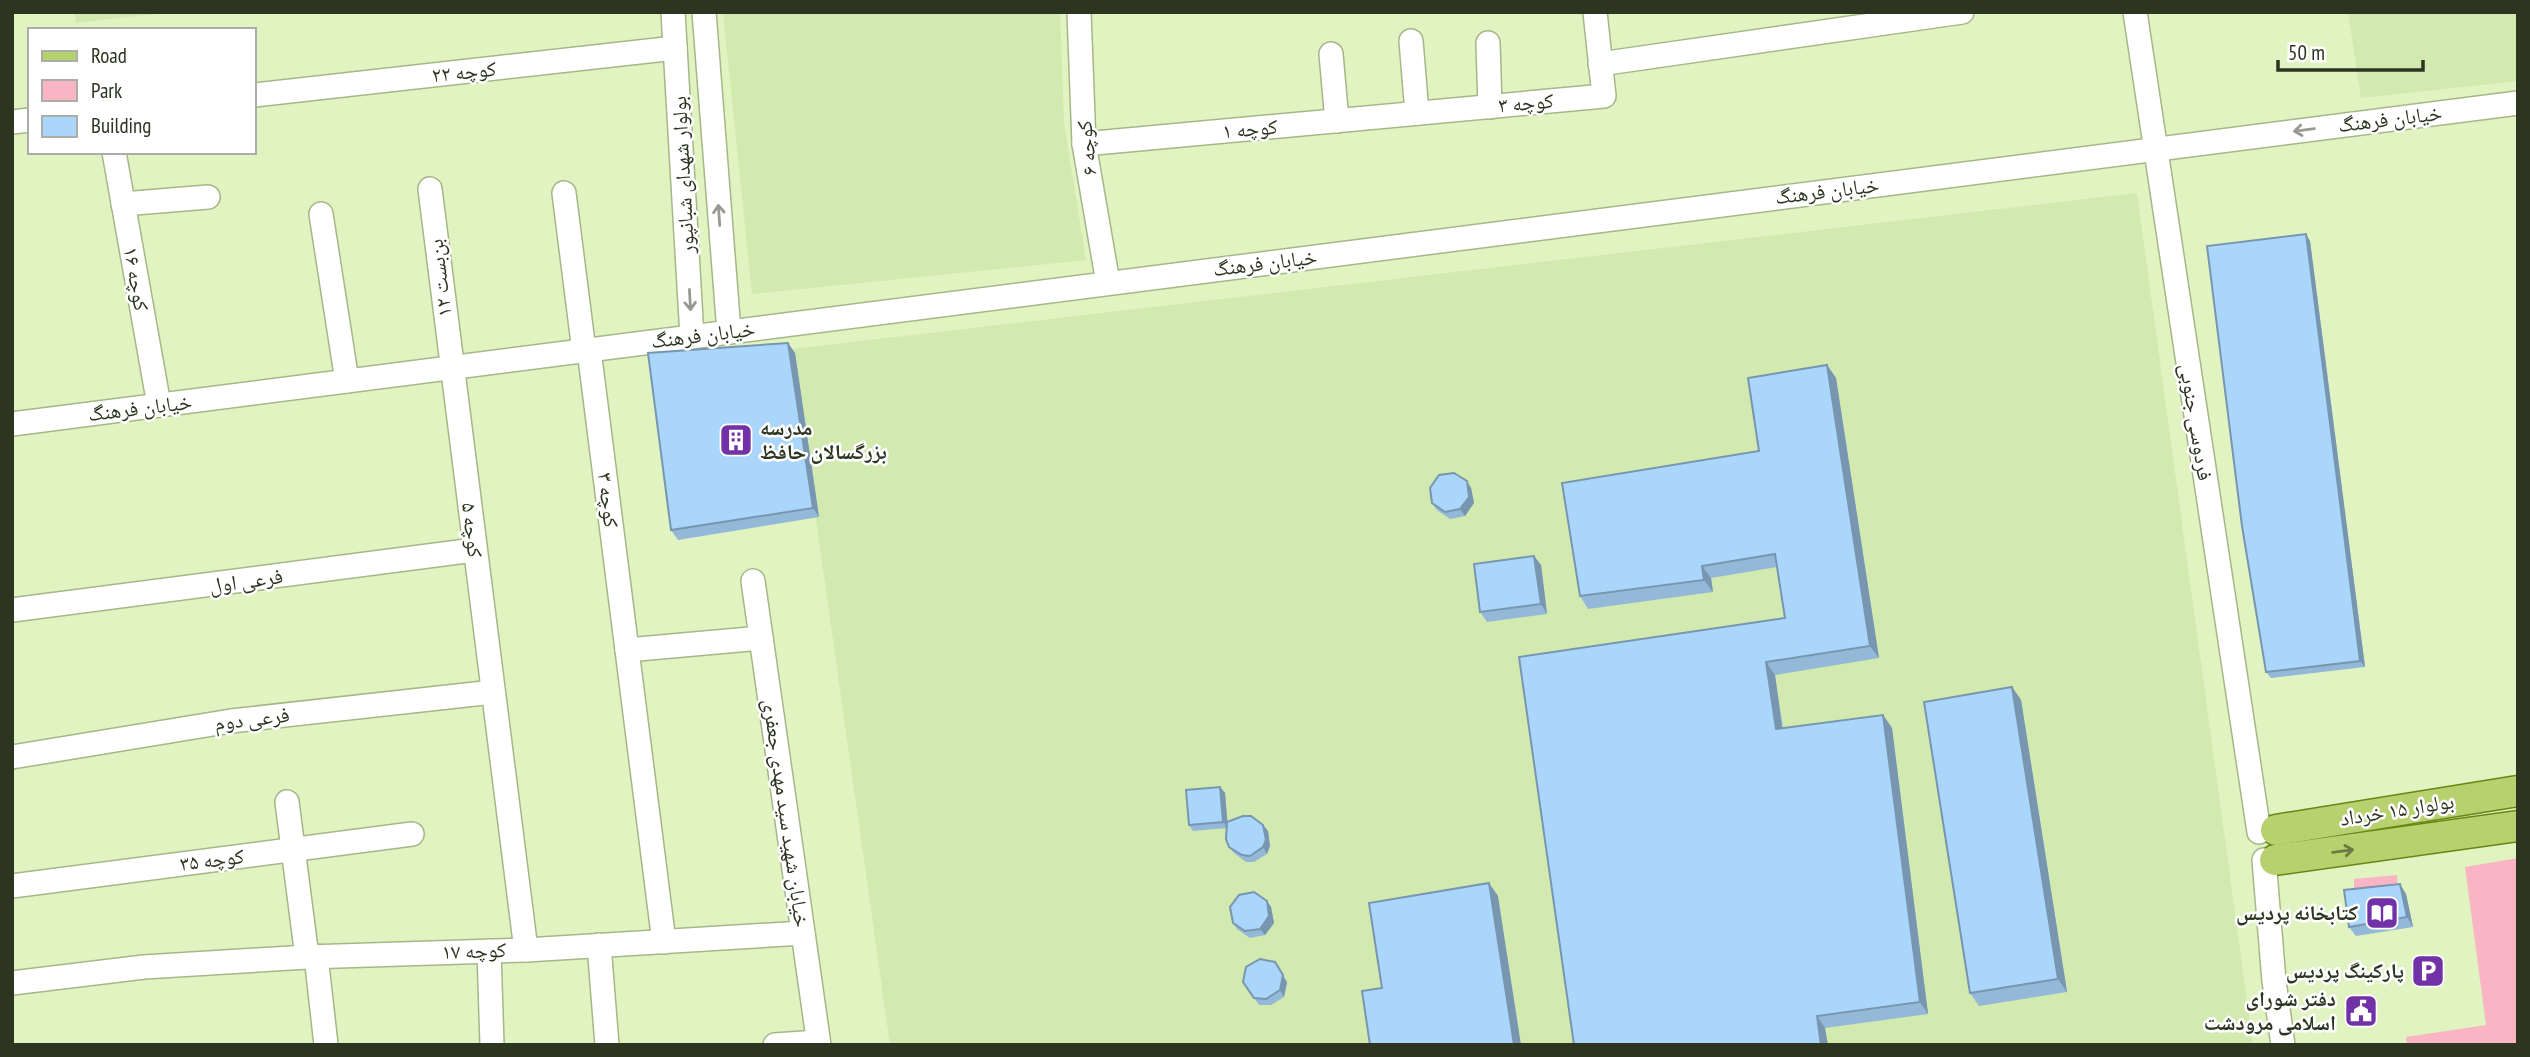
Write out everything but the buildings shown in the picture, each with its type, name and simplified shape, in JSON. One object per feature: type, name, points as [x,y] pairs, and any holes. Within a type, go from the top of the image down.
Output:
[{"type":"main road","name":"بولوار ۱۵ خرداد","points":[[2267,831],[2518,791]]},
{"type":"main road","name":"بولوار ۱۵ خرداد","points":[[2270,860],[2518,826]]},
{"type":"street","name":"بولوار شهدای شبانپور","points":[[673,12],[692,337]]},
{"type":"street","name":"بولوار شهدای شبانپور","points":[[704,12],[729,332]]},
{"type":"street","name":"کوچه ۶","points":[[1079,12],[1084,144],[1108,283]]},
{"type":"street","points":[[1595,12],[1600,64],[1962,12]]},
{"type":"street","name":"فردوسی جنوبی","points":[[2136,12],[2154,149],[2267,831],[2283,836],[2286,845],[2283,854],[2270,860]]},
{"type":"street","points":[[1411,41],[1417,113]]},
{"type":"street","points":[[1488,43],[1490,107]]},
{"type":"street","name":"کوچه ۲۲","points":[[256,95],[675,48]]},
{"type":"street","points":[[1331,54],[1337,121]]},
{"type":"street","name":"کوچه ۳","points":[[1417,113],[1604,96],[1600,64]]},
{"type":"street","name":"خیابان فرهنگ","points":[[13,420],[159,405],[2518,103]]},
{"type":"street","name":"کوچه ۱","points":[[1084,144],[1417,113]]},
{"type":"street","name":"کوچه ۱۶","points":[[114,154],[159,405]]},
{"type":"street","name":"بن‌بست ۱۲","points":[[430,189],[451,368]]},
{"type":"street","name":"کوچه ۳","points":[[564,193],[627,650]]},
{"type":"street","points":[[123,204],[208,197]]},
{"type":"street","points":[[321,214],[347,381]]},
{"type":"street","points":[[688,267],[722,264]]},
{"type":"street","name":"کوچه ۵","points":[[451,368],[492,692]]},
{"type":"street","name":"فرعی اول","points":[[15,610],[474,550]]},
{"type":"street","name":"خیابان شهید سید مهدی جعفری","points":[[753,581],[819,1044]]},
{"type":"street","points":[[664,942],[627,650],[761,638]]},
{"type":"street","points":[[492,692],[526,950]]},
{"type":"street","name":"فرعی دوم","points":[[12,757],[231,721],[492,692]]},
{"type":"street","points":[[287,802],[292,850],[326,1045]]},
{"type":"street","name":"کوچه ۳۵","points":[[12,886],[412,834]]},
{"type":"street","points":[[2270,860],[2274,981],[2283,1045]]},
{"type":"street","name":"کوچه ۱۷","points":[[12,983],[144,967],[312,956],[526,950],[803,933]]},
{"type":"street","points":[[598,945],[607,1045]]},
{"type":"street","points":[[489,951],[492,1045]]},
{"type":"street","points":[[775,1045],[819,1044]]},
{"type":"shaded area","points":[[74,12],[171,12],[76,23]]},
{"type":"shaded area","points":[[723,12],[1060,12],[1064,124],[1086,260],[752,294]]},
{"type":"shaded area","points":[[2348,12],[2518,12],[2518,81],[2361,98]]},
{"type":"shaded area","points":[[2137,193],[2253,1045],[890,1045],[792,349]]},
{"type":"green space","points":[[2518,858],[2518,1045],[2407,1045],[2406,1037],[2486,1025],[2465,867]]},
{"type":"green space","points":[[2397,875],[2398,891],[2354,895],[2354,879]]},
{"type":"place","name":"مدرسه بزرگسالان حافظ","points":[[736,440]]},
{"type":"place","name":"کتابخانه پردیس","points":[[2382,913]]},
{"type":"place","name":"پارکینگ پردیس","points":[[2428,971]]},
{"type":"place","name":"دفتر شورای اسلامی مرودشت","points":[[2361,1011]]}]
